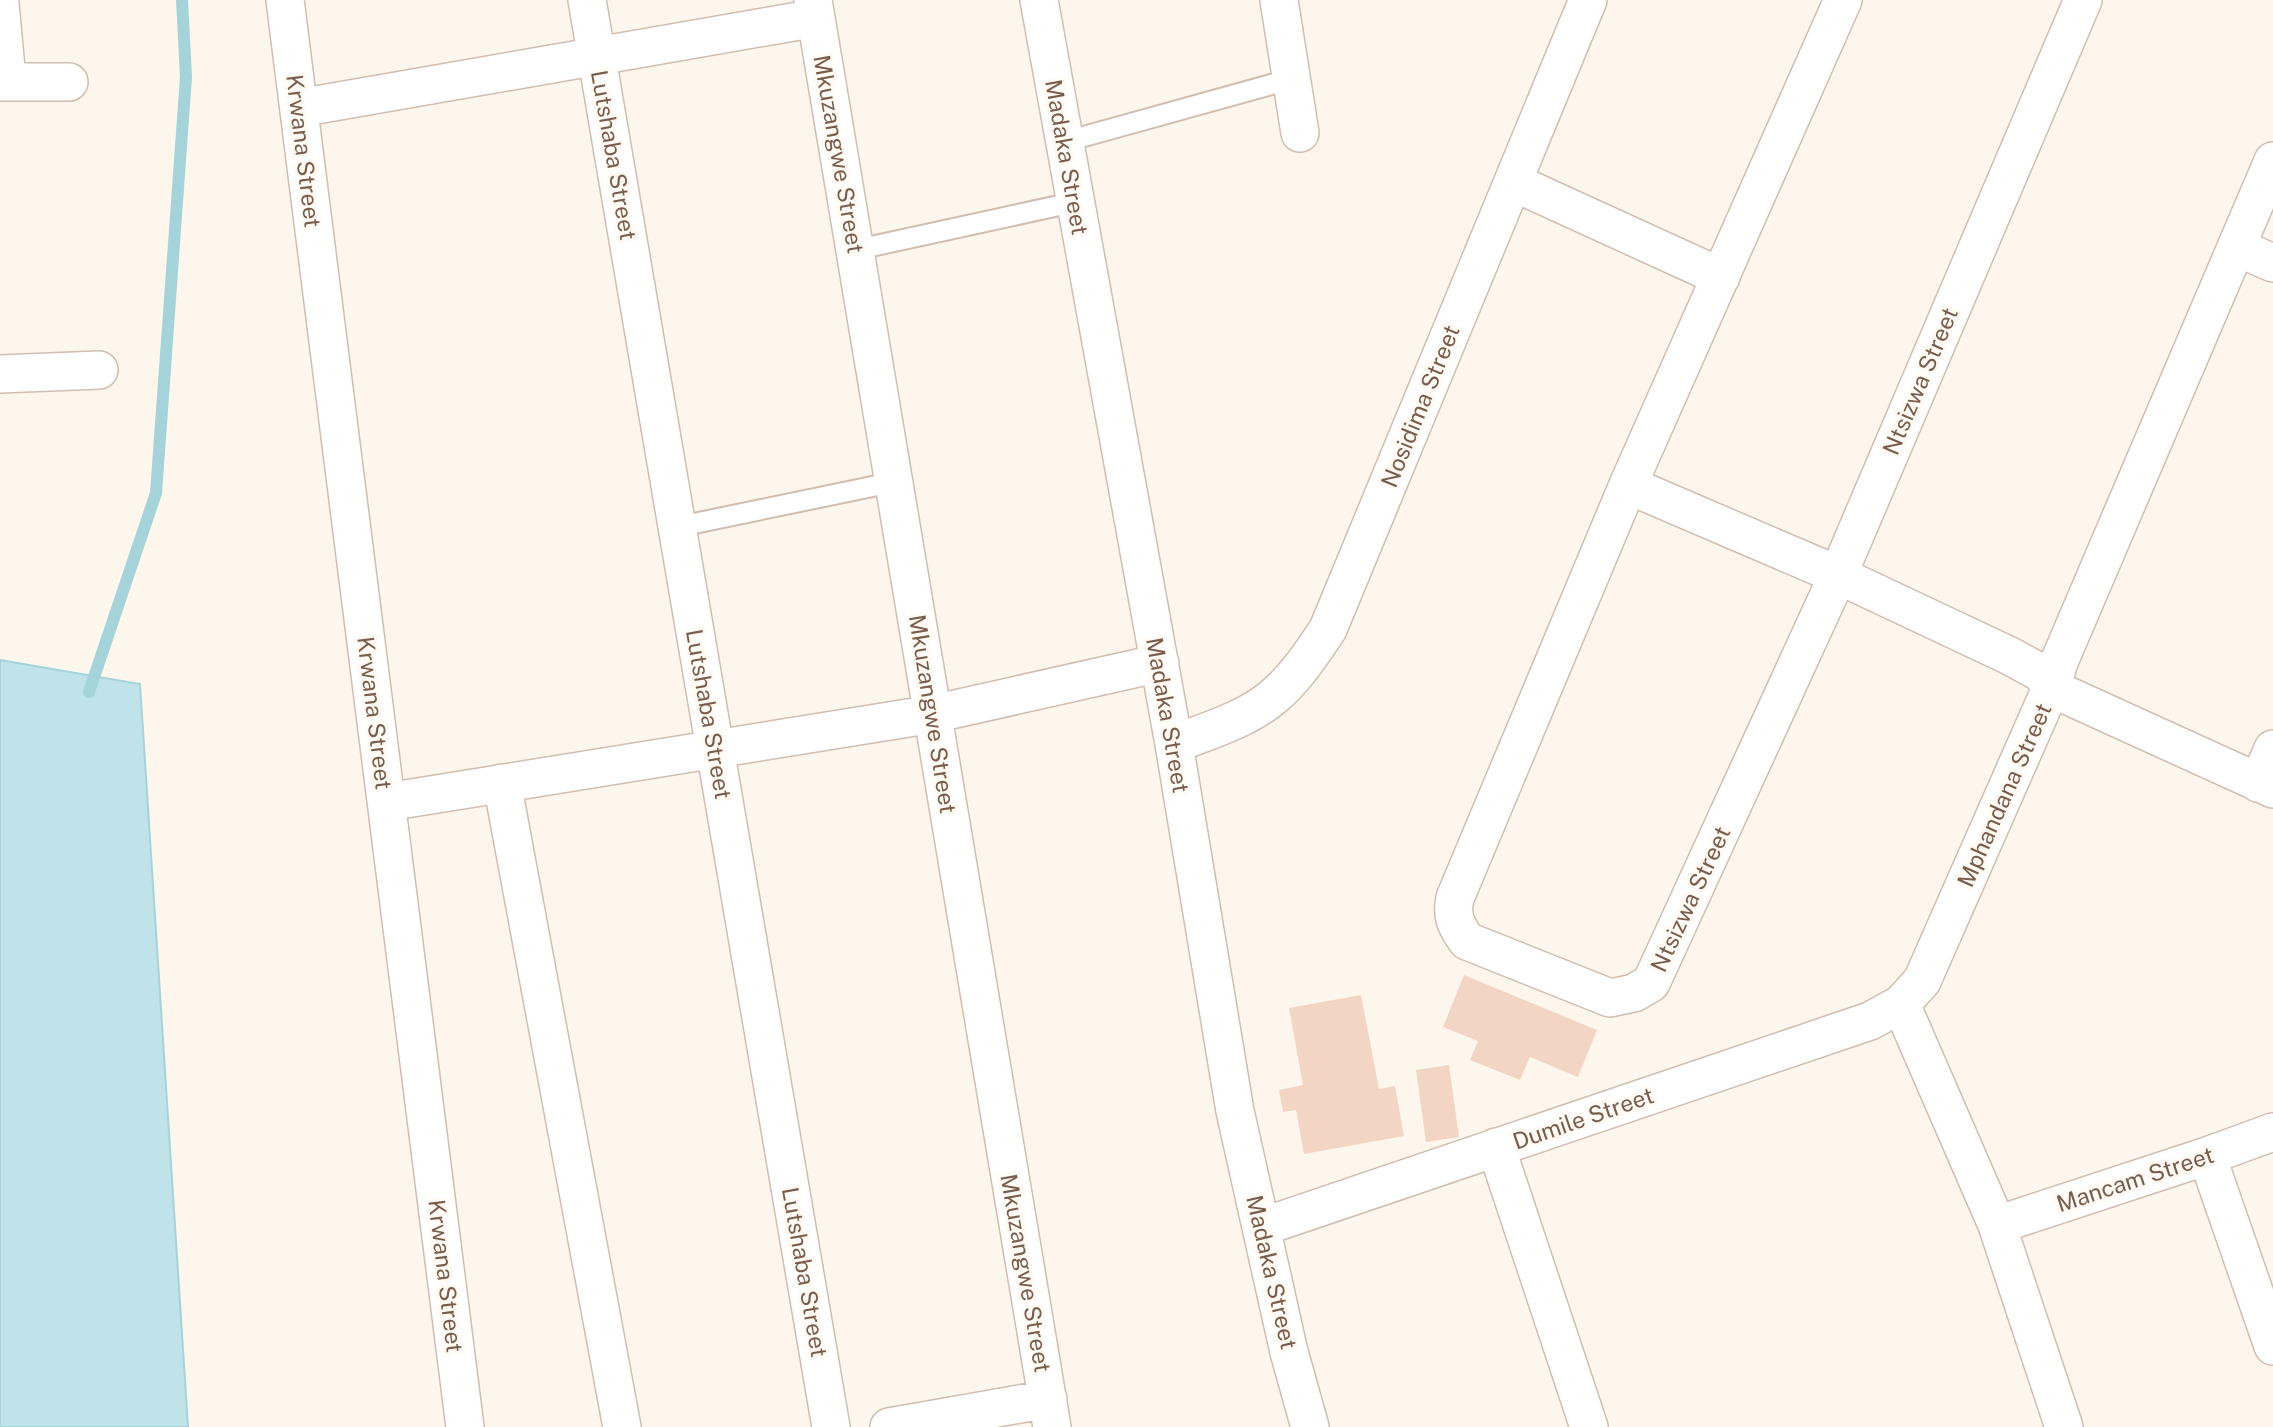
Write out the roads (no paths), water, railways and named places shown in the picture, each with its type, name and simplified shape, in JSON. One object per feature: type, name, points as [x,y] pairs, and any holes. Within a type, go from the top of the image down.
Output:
[{"type":"street","name":"Krwana Street","points":[[285,0],[465,1427]]},
{"type":"street","name":"Lutshaba Street","points":[[587,0],[831,1427]]},
{"type":"street","name":"Madaka Street","points":[[1039,0],[1160,663],[1236,1111],[1289,1352],[1310,1427]]},
{"type":"street","points":[[1279,0],[1300,133]]},
{"type":"street","name":"Nosidima Street","points":[[1174,744],[1244,716],[1273,698],[1302,666],[1328,629],[1588,0]]},
{"type":"street","name":"Ntsizwa Street","points":[[1843,0],[1628,485],[1455,898],[1452,913],[1467,941],[1611,998],[1634,993],[1651,983],[1838,575],[2083,0]]},
{"type":"street","points":[[0,3],[3,81],[69,82]]},
{"type":"street","points":[[299,108],[597,57],[814,9]]},
{"type":"street","name":"Mkuzangwe Street","points":[[814,9],[1050,1413]]},
{"type":"street","name":"Mphandana Street","points":[[1901,1004],[1922,981],[2051,688],[2059,662],[2273,161]]},
{"type":"street","points":[[1513,182],[1721,276]]},
{"type":"street","points":[[2236,247],[2273,263]]},
{"type":"street","points":[[0,374],[99,370]]},
{"type":"street","points":[[1628,485],[1838,575],[2010,656],[2040,673],[2051,688],[2266,786],[2273,749]]},
{"type":"street","points":[[387,802],[715,747],[933,714],[1160,663]]},
{"type":"street","points":[[502,783],[622,1427]]},
{"type":"street","points":[[1901,1004],[1997,1225],[2064,1427]]},
{"type":"street","name":"Dumile Street","points":[[1262,1227],[1870,1021],[1901,1004]]},
{"type":"street","name":"Mancam Street","points":[[1997,1225],[2273,1132]]},
{"type":"street","points":[[1496,1147],[1589,1427]]},
{"type":"street","points":[[2207,1156],[2273,1346]]},
{"type":"street","points":[[889,1427],[1050,1413]]},
{"type":"lane","points":[[1064,142],[1291,79]]},
{"type":"lane","points":[[855,250],[1074,202]]},
{"type":"lane","points":[[677,527],[894,482]]},
{"type":"water","points":[[0,660],[140,684],[188,1427],[0,1427]]},
{"type":"waterway","points":[[89,692],[156,493],[186,77],[182,0]]}]
